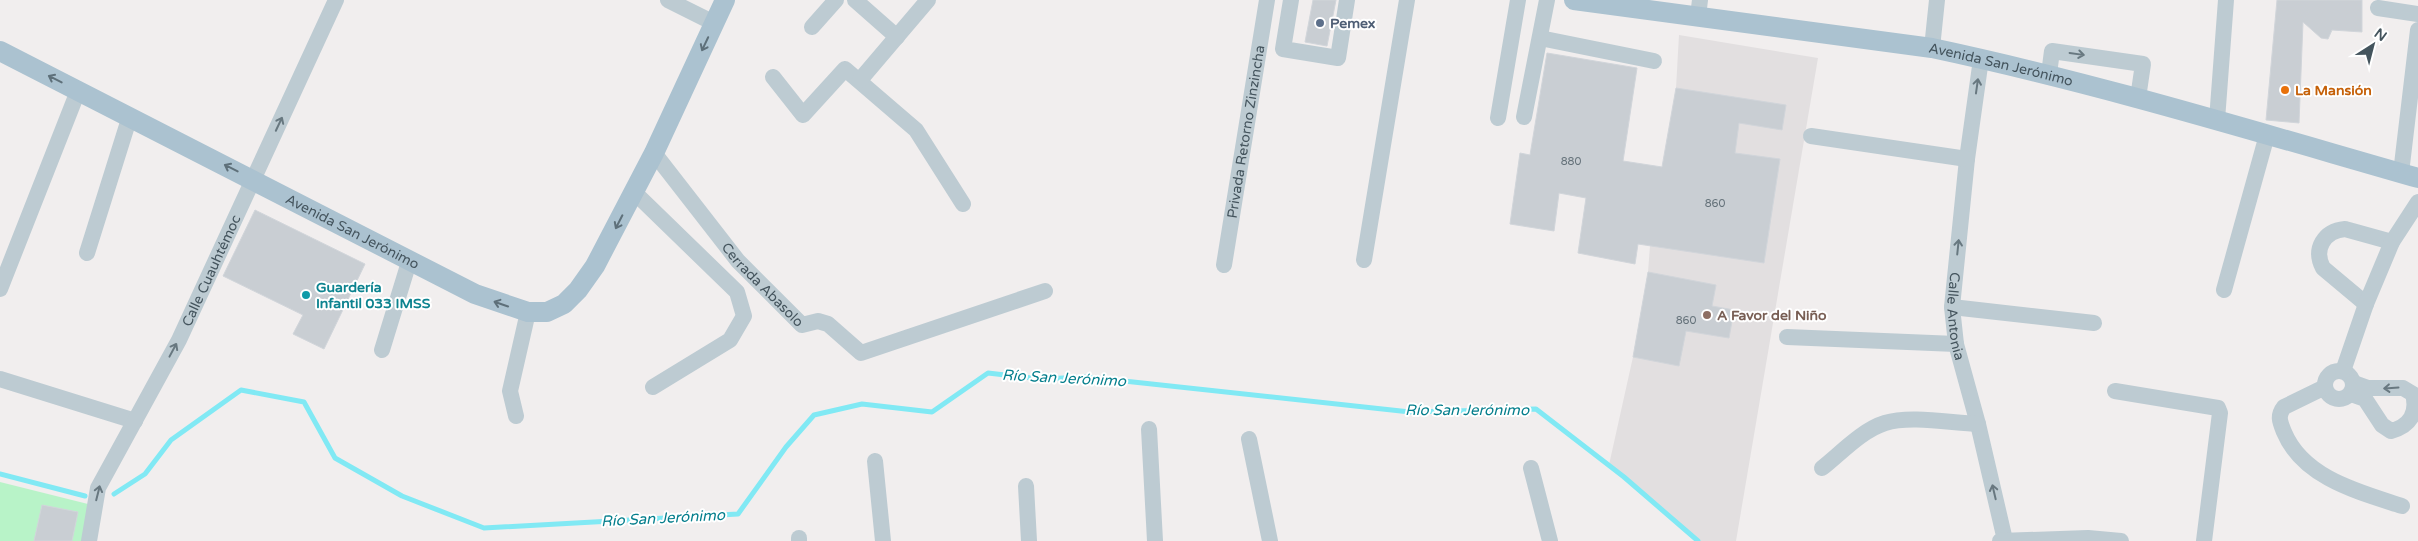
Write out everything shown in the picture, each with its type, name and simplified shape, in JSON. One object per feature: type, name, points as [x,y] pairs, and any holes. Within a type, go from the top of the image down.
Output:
[{"type":"main road","name":"Avenida San Jerónimo","points":[[0,51],[254,179],[409,262],[475,294],[528,312],[547,312],[564,304],[578,290],[596,266],[654,152],[726,0]]},
{"type":"main road","name":"Avenida San Jerónimo","points":[[1574,0],[1699,8],[1932,48],[2049,74],[2410,176]]},
{"type":"street","name":"Calle Cuauhtémoc","points":[[89,541],[98,488],[179,340],[336,0]]},
{"type":"street","points":[[668,0],[714,24]]},
{"type":"street","points":[[812,27],[836,0]]},
{"type":"street","points":[[855,0],[897,37]]},
{"type":"street","points":[[860,80],[928,0]]},
{"type":"street","name":"Privada Retorno Zinzincha","points":[[1224,265],[1267,0]]},
{"type":"street","points":[[1291,0],[1283,49],[1338,58],[1347,0]]},
{"type":"street","points":[[1364,260],[1407,0]]},
{"type":"street","points":[[1498,118],[1518,0]]},
{"type":"street","points":[[1524,117],[1547,0]]},
{"type":"street","points":[[1932,48],[1937,0]]},
{"type":"street","points":[[2217,120],[2226,0]]},
{"type":"street","points":[[2378,8],[2418,14]]},
{"type":"street","points":[[2410,176],[2418,30]]},
{"type":"street","points":[[1540,38],[1654,61]]},
{"type":"street","points":[[2049,74],[2052,51],[2143,64],[2138,98]]},
{"type":"street","name":"Calle Antonia","points":[[1981,59],[1967,158],[1952,307],[1956,344],[1978,424],[2002,540]]},
{"type":"street","points":[[773,77],[803,115],[845,69],[916,130],[962,204]]},
{"type":"street","points":[[0,289],[78,91]]},
{"type":"street","points":[[87,253],[130,116]]},
{"type":"street","points":[[2224,290],[2267,135]]},
{"type":"street","points":[[1811,136],[1967,158]]},
{"type":"street","name":"Cerrada Abasolo","points":[[654,152],[738,261],[802,326],[818,321],[828,324],[861,353],[1044,291]]},
{"type":"street","points":[[634,192],[737,292],[744,316],[730,340],[653,388]]},
{"type":"street","points":[[2349,382],[2337,370],[2327,376],[2326,392],[2336,399],[2341,399],[2349,382],[2366,304],[2392,242],[2418,202]]},
{"type":"street","points":[[2366,304],[2323,268],[2319,262],[2322,241],[2332,232],[2345,229],[2392,242]]},
{"type":"street","points":[[382,350],[409,262]]},
{"type":"street","points":[[1952,307],[2094,323]]},
{"type":"street","points":[[516,416],[510,390],[528,312]]},
{"type":"street","points":[[1786,337],[1956,344]]},
{"type":"street","points":[[0,378],[135,421]]},
{"type":"street","points":[[2325,387],[2284,407],[2280,412],[2279,420],[2290,448],[2316,470],[2346,487],[2402,506]]},
{"type":"street","points":[[2115,391],[2218,408],[2220,412],[2204,541]]},
{"type":"street","points":[[1822,468],[1868,432],[1884,423],[1906,420],[1978,424]]},
{"type":"street","points":[[1149,429],[1155,541]]},
{"type":"street","points":[[1249,439],[1270,541]]},
{"type":"street","points":[[875,462],[883,541]]},
{"type":"street","points":[[1532,468],[1550,541]]},
{"type":"street","points":[[1026,486],[1029,541]]},
{"type":"street","points":[[2002,540],[2088,538],[2120,541]]},
{"type":"shaded area","name":"A Favor del Niño","points":[[1679,35],[1818,58],[1736,541],[1698,541],[1609,465],[1633,357],[1648,272],[1650,246],[1676,88]]},
{"type":"green space","points":[[0,482],[88,504],[82,541],[0,541]]},
{"type":"building","name":"Pemex","points":[[1313,0],[1336,0],[1327,46],[1305,42]]},
{"type":"building","name":"La Mansión","points":[[2277,0],[2362,0],[2362,32],[2332,30],[2328,39],[2321,38],[2303,22],[2299,123],[2266,120]]},
{"type":"building","points":[[1547,53],[1637,68],[1623,161],[1662,167],[1676,88],[1786,105],[1782,130],[1739,123],[1735,153],[1780,159],[1764,263],[1638,244],[1635,264],[1578,253],[1586,198],[1559,193],[1554,231],[1510,224],[1520,153],[1530,155]]},
{"type":"building","name":"Guardería Infantil 033 IMSS","points":[[255,210],[365,264],[324,349],[293,334],[303,315],[223,276]]},
{"type":"building","name":"A Favor del Niño","points":[[1648,272],[1716,285],[1712,306],[1734,310],[1729,338],[1686,331],[1679,366],[1633,357]]},
{"type":"building","points":[[42,505],[78,512],[72,541],[34,541]]},
{"type":"waterway","name":"Río San Jerónimo","points":[[114,494],[145,474],[171,440],[241,390],[304,402],[335,458],[402,496],[484,528],[738,514],[786,447],[814,415],[862,404],[932,412],[988,373],[1041,379],[1087,377],[1410,412],[1536,409],[1624,477],[1698,541]]},
{"type":"waterway","name":"Río San Jerónimo","points":[[0,474],[85,496]]},
{"type":"place","name":"Pemex","points":[[1320,23]]},
{"type":"place","name":"La Mansión","points":[[2285,90]]},
{"type":"place","name":"Guardería Infantil 033 IMSS","points":[[306,295]]},
{"type":"place","name":"A Favor del Niño","points":[[1707,315]]}]
